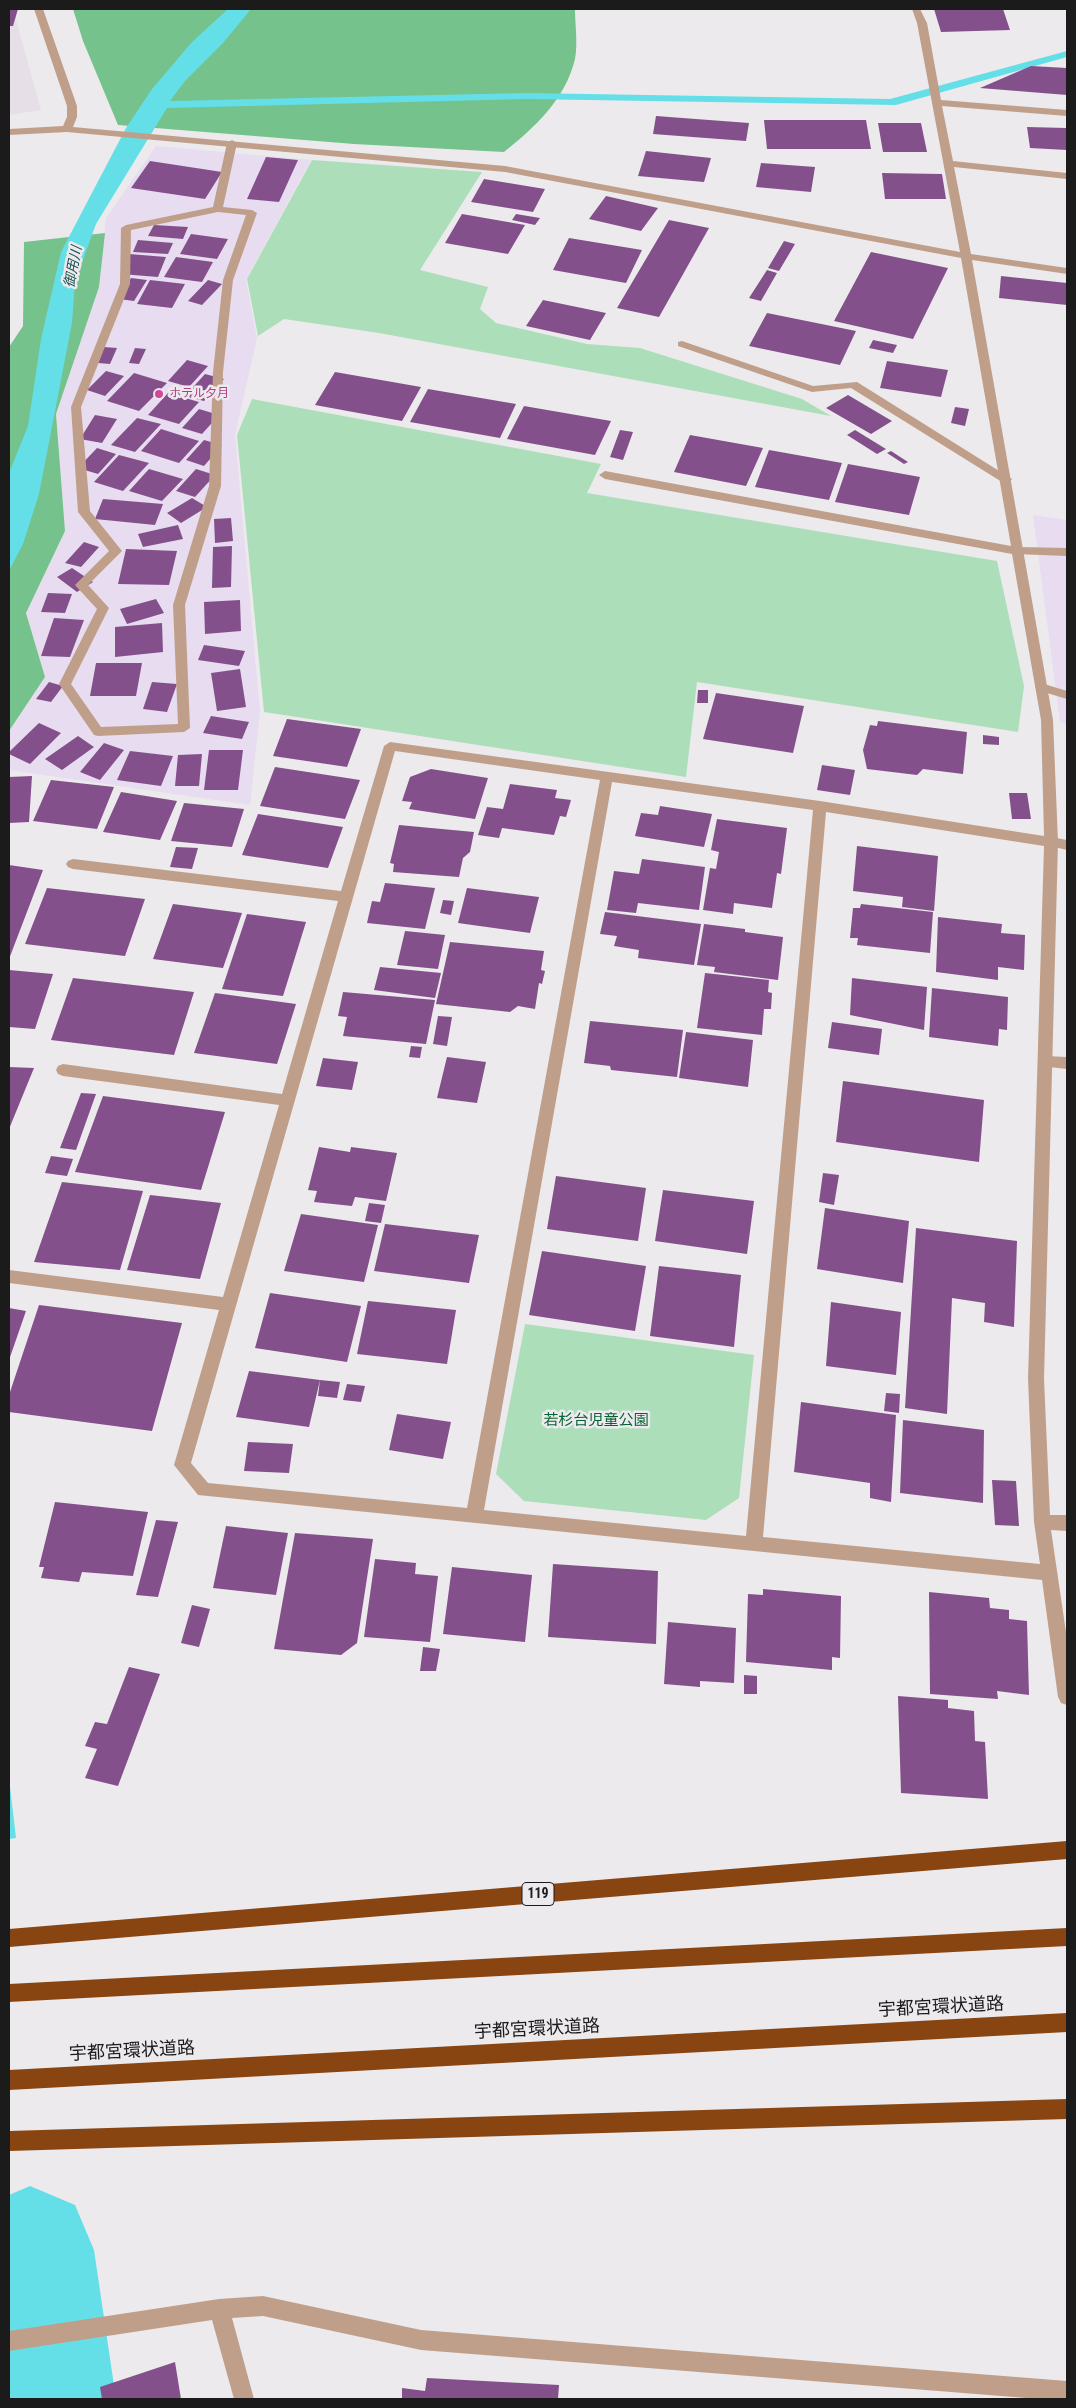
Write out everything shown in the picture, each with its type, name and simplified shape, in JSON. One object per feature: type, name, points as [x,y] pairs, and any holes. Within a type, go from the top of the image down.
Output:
[{"type":"highway","name":"119","points":[[9,1938],[1067,1850]]},
{"type":"highway","points":[[9,1993],[1067,1937]]},
{"type":"highway","name":"宇都宮環状道路","points":[[9,2080],[1067,2022]]},
{"type":"highway","points":[[9,2140],[1067,2109]]},
{"type":"street","points":[[38,9],[72,106],[72,117],[67,129]]},
{"type":"street","points":[[916,9],[922,22],[966,256],[1047,720],[1051,842],[1036,1379],[1042,1522],[1067,1697]]},
{"type":"street","points":[[937,103],[1067,113]]},
{"type":"street","points":[[9,132],[67,129],[505,169],[966,256],[1067,271]]},
{"type":"street","points":[[218,209],[232,143]]},
{"type":"street","points":[[948,162],[1067,176]]},
{"type":"street","points":[[218,209],[252,213],[228,280],[218,372],[215,486],[179,605],[184,728],[98,732],[66,684],[102,608],[81,585],[116,551],[84,512],[76,407],[125,284],[126,228],[218,209]]},
{"type":"street","points":[[682,344],[812,389],[853,384],[1006,479]]},
{"type":"street","points":[[606,474],[1019,551],[1067,552]]},
{"type":"street","points":[[1041,687],[1067,695]]},
{"type":"street","points":[[1050,1573],[204,1490],[182,1465],[390,746],[820,806],[1067,845]]},
{"type":"street","points":[[474,1517],[607,776]]},
{"type":"street","points":[[754,1544],[820,806]]},
{"type":"street","points":[[73,864],[346,897]]},
{"type":"street","points":[[1045,1062],[1067,1063]]},
{"type":"street","points":[[63,1070],[287,1100]]},
{"type":"street","points":[[9,1277],[228,1304]]},
{"type":"street","points":[[1042,1522],[1067,1523]]},
{"type":"street","points":[[9,2341],[219,2310],[264,2306],[421,2340],[1067,2391]]},
{"type":"street","points":[[219,2310],[244,2399]]},
{"type":"shaded area","points":[[9,9],[13,9],[41,110],[9,115]]},
{"type":"shaded area","name":"ホテル夕月","points":[[156,146],[311,160],[246,280],[257,338],[235,435],[260,712],[250,805],[9,770],[9,731],[45,677],[26,613],[65,531],[56,414],[99,287],[106,218]]},
{"type":"shaded area","points":[[1033,515],[1067,520],[1067,724],[1060,722]]},
{"type":"green space","points":[[73,9],[575,9],[576,53],[570,74],[556,100],[527,133],[504,152],[354,144],[118,125],[83,41]]},
{"type":"green space","points":[[312,160],[482,172],[420,270],[488,287],[480,309],[496,323],[587,344],[640,348],[802,399],[831,416],[379,333],[284,319],[258,336],[247,279]]},
{"type":"green space","points":[[105,233],[99,287],[56,414],[65,531],[26,613],[45,677],[9,731],[9,347],[23,326],[24,242]]},
{"type":"green space","points":[[252,399],[601,464],[587,493],[997,561],[1024,686],[1018,732],[697,682],[686,777],[264,712],[237,435]]},
{"type":"green space","name":"若杉台児童公園","points":[[525,1324],[754,1355],[739,1498],[706,1520],[524,1501],[496,1474]]},
{"type":"water","name":"御用川","points":[[228,9],[251,9],[223,43],[185,81],[170,101],[527,93],[890,99],[1067,51],[1067,57],[896,105],[526,99],[167,108],[96,224],[75,282],[72,323],[39,494],[23,544],[9,571],[9,473],[28,426],[41,339],[61,252],[126,128],[152,89],[192,42]]},
{"type":"water","points":[[9,1778],[16,1838],[9,1839]]},
{"type":"water","points":[[75,2259],[83,2378],[87,2399],[21,2399],[9,2294],[9,2262]]},
{"type":"building","points":[[9,9],[18,9],[13,26],[9,26]]},
{"type":"building","points":[[934,9],[1003,9],[1010,30],[941,32]]},
{"type":"building","points":[[1031,66],[1067,68],[1067,95],[980,88]]},
{"type":"building","points":[[656,116],[749,123],[746,141],[653,134]]},
{"type":"building","points":[[764,120],[866,120],[871,149],[767,149]]},
{"type":"building","points":[[878,123],[921,123],[927,152],[883,152]]},
{"type":"building","points":[[1027,127],[1067,128],[1067,150],[1030,148]]},
{"type":"building","points":[[646,151],[711,158],[704,182],[638,176]]},
{"type":"building","points":[[266,157],[298,160],[279,202],[247,199]]},
{"type":"building","points":[[150,161],[222,172],[205,199],[131,188]]},
{"type":"building","points":[[761,163],[815,167],[811,192],[756,187]]},
{"type":"building","points":[[882,173],[942,174],[946,199],[885,199]]},
{"type":"building","points":[[484,179],[545,189],[533,212],[471,202]]},
{"type":"building","points":[[606,196],[658,208],[641,231],[589,219]]},
{"type":"building","points":[[462,214],[525,225],[508,254],[445,243]]},
{"type":"building","points":[[516,214],[540,218],[535,225],[512,220]]},
{"type":"building","points":[[669,220],[709,228],[659,317],[617,308]]},
{"type":"building","points":[[154,225],[188,227],[183,239],[148,236]]},
{"type":"building","points":[[191,234],[228,239],[217,259],[180,254]]},
{"type":"building","points":[[569,238],[642,250],[626,283],[553,270]]},
{"type":"building","points":[[138,240],[173,243],[168,254],[133,252]]},
{"type":"building","points":[[784,241],[795,244],[779,271],[768,268]]},
{"type":"building","points":[[871,252],[948,268],[913,339],[834,321]]},
{"type":"building","points":[[129,254],[166,257],[158,277],[121,274]]},
{"type":"building","points":[[176,257],[213,262],[202,282],[164,277]]},
{"type":"building","points":[[767,270],[777,273],[761,301],[749,298]]},
{"type":"building","points":[[1001,276],[1067,283],[1067,305],[999,298]]},
{"type":"building","points":[[131,278],[147,280],[134,301],[119,299]]},
{"type":"building","points":[[150,280],[185,284],[172,308],[137,304]]},
{"type":"building","points":[[208,280],[222,284],[202,305],[188,301]]},
{"type":"building","points":[[543,300],[606,313],[590,340],[526,326]]},
{"type":"building","points":[[767,313],[856,331],[840,365],[749,346]]},
{"type":"building","points":[[873,340],[897,345],[893,353],[869,348]]},
{"type":"building","points":[[104,347],[117,348],[110,364],[98,363]]},
{"type":"building","points":[[135,348],[146,349],[139,364],[129,363]]},
{"type":"building","points":[[187,360],[208,366],[189,387],[168,381]]},
{"type":"building","points":[[887,361],[948,370],[941,397],[880,388]]},
{"type":"building","points":[[106,371],[124,376],[105,396],[87,390]]},
{"type":"building","points":[[335,372],[421,387],[402,421],[315,405]]},
{"type":"building","points":[[134,373],[167,383],[139,411],[107,401]]},
{"type":"building","points":[[205,374],[224,379],[204,401],[185,396]]},
{"type":"building","points":[[428,389],[516,404],[500,438],[410,422]]},
{"type":"building","points":[[168,393],[199,402],[179,424],[148,415]]},
{"type":"building","points":[[848,395],[892,421],[871,434],[826,408]]},
{"type":"building","points":[[524,406],[611,421],[595,455],[507,439]]},
{"type":"building","points":[[955,407],[969,409],[965,426],[951,423]]},
{"type":"building","points":[[199,409],[219,415],[202,434],[182,428]]},
{"type":"building","points":[[95,415],[117,419],[102,443],[80,439]]},
{"type":"building","points":[[137,418],[161,424],[135,452],[111,445]]},
{"type":"building","points":[[161,429],[199,441],[179,463],[141,451]]},
{"type":"building","points":[[620,430],[633,432],[623,460],[610,457]]},
{"type":"building","points":[[855,430],[886,449],[877,454],[847,435]]},
{"type":"building","points":[[690,435],[763,448],[746,486],[674,472]]},
{"type":"building","points":[[204,440],[222,445],[204,466],[186,460]]},
{"type":"building","points":[[97,448],[116,454],[98,474],[78,468]]},
{"type":"building","points":[[769,450],[842,463],[829,500],[755,487]]},
{"type":"building","points":[[891,451],[908,462],[904,464],[887,453]]},
{"type":"building","points":[[119,455],[149,463],[123,491],[94,482]]},
{"type":"building","points":[[848,464],[920,477],[909,515],[835,502]]},
{"type":"building","points":[[149,469],[183,479],[162,501],[129,491]]},
{"type":"building","points":[[196,469],[215,475],[195,497],[176,491]]},
{"type":"building","points":[[192,498],[207,507],[181,523],[167,513]]},
{"type":"building","points":[[103,499],[163,504],[155,525],[95,519]]},
{"type":"building","points":[[231,518],[233,541],[215,543],[214,519]]},
{"type":"building","points":[[178,525],[183,539],[143,547],[138,534]]},
{"type":"building","points":[[84,542],[99,547],[81,567],[65,563]]},
{"type":"building","points":[[232,546],[231,587],[212,588],[213,547]]},
{"type":"building","points":[[126,549],[177,551],[169,585],[118,584]]},
{"type":"building","points":[[72,568],[93,582],[77,592],[57,577]]},
{"type":"building","points":[[48,593],[72,594],[65,613],[41,612]]},
{"type":"building","points":[[156,599],[164,613],[127,624],[120,609]]},
{"type":"building","points":[[240,600],[241,631],[205,634],[204,602]]},
{"type":"building","points":[[54,618],[84,620],[70,657],[41,656]]},
{"type":"building","points":[[162,623],[163,652],[115,657],[115,627]]},
{"type":"building","points":[[204,645],[245,651],[239,666],[198,660]]},
{"type":"building","points":[[96,663],[142,663],[136,696],[90,696]]},
{"type":"building","points":[[240,669],[246,707],[217,711],[211,673]]},
{"type":"building","points":[[49,682],[63,686],[51,702],[36,699]]},
{"type":"building","points":[[152,682],[177,684],[167,712],[143,709]]},
{"type":"building","points":[[698,690],[708,690],[708,703],[697,703]]},
{"type":"building","points":[[716,693],[804,706],[793,753],[703,739]]},
{"type":"building","points":[[211,716],[249,722],[242,739],[203,733]]},
{"type":"building","points":[[287,719],[361,729],[347,767],[273,756]]},
{"type":"building","points":[[878,721],[967,732],[963,774],[923,769],[917,775],[867,769],[863,750],[870,725],[877,726]]},
{"type":"building","points":[[39,723],[61,733],[30,764],[9,754],[9,752]]},
{"type":"building","points":[[983,735],[999,737],[999,745],[983,744]]},
{"type":"building","points":[[78,736],[94,747],[62,770],[45,759]]},
{"type":"building","points":[[104,743],[124,750],[100,780],[80,772]]},
{"type":"building","points":[[209,750],[243,750],[238,790],[204,790]]},
{"type":"building","points":[[130,751],[173,756],[161,786],[117,780]]},
{"type":"building","points":[[202,754],[199,786],[175,786],[178,755]]},
{"type":"building","points":[[822,765],[855,770],[850,795],[817,790]]},
{"type":"building","points":[[275,767],[360,780],[345,819],[260,806]]},
{"type":"building","points":[[431,769],[488,778],[475,819],[409,809],[412,802],[402,801],[410,777]]},
{"type":"building","points":[[32,776],[29,822],[9,823],[9,777]]},
{"type":"building","points":[[51,780],[114,787],[97,829],[33,821]]},
{"type":"building","points":[[510,784],[557,790],[555,798],[571,800],[566,817],[560,816],[554,835],[502,828],[499,838],[478,835],[487,807],[503,809]]},
{"type":"building","points":[[121,792],[177,801],[160,840],[103,832]]},
{"type":"building","points":[[1009,793],[1027,793],[1031,819],[1012,819]]},
{"type":"building","points":[[184,803],[244,809],[232,847],[171,841]]},
{"type":"building","points":[[660,806],[712,814],[704,847],[635,836],[641,813],[658,815]]},
{"type":"building","points":[[258,814],[343,827],[328,868],[242,855]]},
{"type":"building","points":[[717,819],[787,828],[781,874],[777,873],[772,908],[734,903],[733,914],[703,910],[710,868],[716,869],[719,852],[711,850]]},
{"type":"building","points":[[399,825],[474,832],[470,852],[463,858],[459,877],[393,872],[394,864],[390,863]]},
{"type":"building","points":[[857,846],[938,856],[934,911],[902,907],[903,897],[853,891]]},
{"type":"building","points":[[176,847],[198,848],[192,869],[170,867]]},
{"type":"building","points":[[642,859],[705,867],[699,910],[638,903],[636,913],[607,910],[614,871],[639,874]]},
{"type":"building","points":[[9,865],[43,870],[9,959]]},
{"type":"building","points":[[385,883],[435,888],[425,929],[367,923],[372,901],[380,902]]},
{"type":"building","points":[[47,888],[145,899],[125,956],[25,944]]},
{"type":"building","points":[[467,888],[539,897],[530,933],[458,923]]},
{"type":"building","points":[[443,900],[454,901],[451,915],[440,913]]},
{"type":"building","points":[[173,904],[242,913],[223,968],[153,959]]},
{"type":"building","points":[[861,904],[933,912],[930,953],[857,945],[858,938],[850,938],[853,908],[860,908]]},
{"type":"building","points":[[605,912],[701,924],[694,965],[638,958],[639,950],[614,946],[617,936],[600,934]]},
{"type":"building","points":[[247,914],[306,922],[283,996],[222,989]]},
{"type":"building","points":[[938,917],[1002,924],[1001,933],[1025,935],[1024,970],[998,967],[998,980],[936,972]]},
{"type":"building","points":[[704,924],[745,929],[745,932],[783,937],[778,980],[714,972],[715,967],[697,965]]},
{"type":"building","points":[[405,931],[445,935],[438,969],[397,965]]},
{"type":"building","points":[[450,942],[544,951],[541,970],[545,971],[542,984],[539,983],[535,1009],[518,1006],[510,1012],[436,1004]]},
{"type":"building","points":[[380,967],[441,973],[435,998],[374,990]]},
{"type":"building","points":[[9,970],[53,974],[35,1029],[9,1027]]},
{"type":"building","points":[[705,973],[769,980],[768,992],[772,993],[771,1009],[764,1009],[762,1035],[697,1028]]},
{"type":"building","points":[[73,978],[194,992],[174,1055],[51,1040]]},
{"type":"building","points":[[852,978],[927,987],[924,1030],[850,1015]]},
{"type":"building","points":[[932,988],[1008,997],[1007,1030],[999,1029],[998,1046],[929,1037]]},
{"type":"building","points":[[343,992],[435,1000],[426,1044],[343,1036],[347,1017],[338,1016]]},
{"type":"building","points":[[215,993],[296,1004],[277,1064],[194,1053]]},
{"type":"building","points":[[438,1016],[452,1017],[447,1046],[433,1044]]},
{"type":"building","points":[[590,1021],[683,1030],[677,1077],[611,1070],[610,1066],[584,1063]]},
{"type":"building","points":[[832,1022],[882,1029],[879,1055],[828,1048]]},
{"type":"building","points":[[686,1032],[753,1040],[748,1087],[679,1078]]},
{"type":"building","points":[[411,1046],[422,1047],[420,1058],[409,1057]]},
{"type":"building","points":[[447,1057],[486,1062],[477,1103],[437,1098]]},
{"type":"building","points":[[323,1058],[358,1062],[352,1090],[316,1086]]},
{"type":"building","points":[[9,1067],[34,1068],[9,1129]]},
{"type":"building","points":[[843,1081],[984,1100],[979,1162],[836,1142]]},
{"type":"building","points":[[81,1093],[96,1094],[76,1150],[60,1148]]},
{"type":"building","points":[[103,1096],[225,1112],[201,1190],[75,1172]]},
{"type":"building","points":[[319,1147],[350,1152],[351,1147],[397,1153],[386,1201],[355,1197],[352,1206],[314,1202],[317,1191],[308,1190]]},
{"type":"building","points":[[51,1156],[73,1159],[67,1176],[45,1173]]},
{"type":"building","points":[[823,1173],[839,1175],[834,1205],[819,1202]]},
{"type":"building","points":[[556,1176],[646,1188],[638,1241],[547,1229]]},
{"type":"building","points":[[62,1182],[143,1191],[120,1270],[34,1262]]},
{"type":"building","points":[[663,1190],[754,1201],[747,1254],[655,1241]]},
{"type":"building","points":[[150,1195],[221,1203],[200,1279],[127,1270]]},
{"type":"building","points":[[369,1203],[385,1205],[381,1223],[365,1221]]},
{"type":"building","points":[[825,1208],[909,1221],[903,1283],[817,1269]]},
{"type":"building","points":[[301,1214],[378,1225],[364,1282],[284,1271]]},
{"type":"building","points":[[385,1224],[479,1235],[469,1283],[374,1271]]},
{"type":"building","points":[[916,1228],[1017,1241],[1014,1327],[984,1322],[985,1303],[952,1298],[947,1414],[905,1408]]},
{"type":"building","points":[[542,1251],[646,1266],[635,1331],[529,1315]]},
{"type":"building","points":[[659,1266],[741,1275],[734,1347],[650,1336]]},
{"type":"building","points":[[270,1293],[361,1306],[347,1362],[255,1348]]},
{"type":"building","points":[[368,1301],[456,1310],[447,1364],[357,1354]]},
{"type":"building","points":[[831,1302],[901,1312],[896,1375],[826,1366]]},
{"type":"building","points":[[39,1305],[182,1323],[152,1431],[9,1412],[9,1395]]},
{"type":"building","points":[[9,1308],[26,1311],[9,1360]]},
{"type":"building","points":[[249,1371],[320,1380],[309,1427],[236,1417]]},
{"type":"building","points":[[320,1380],[340,1382],[337,1398],[318,1396]]},
{"type":"building","points":[[347,1384],[365,1386],[361,1402],[343,1400]]},
{"type":"building","points":[[886,1393],[900,1394],[899,1413],[884,1411]]},
{"type":"building","points":[[801,1402],[896,1415],[891,1502],[870,1498],[870,1483],[794,1472]]},
{"type":"building","points":[[397,1414],[451,1422],[443,1459],[389,1450]]},
{"type":"building","points":[[903,1420],[984,1430],[983,1503],[900,1493]]},
{"type":"building","points":[[248,1442],[293,1444],[289,1473],[244,1471]]},
{"type":"building","points":[[992,1480],[1016,1481],[1019,1526],[995,1525]]},
{"type":"building","points":[[55,1502],[148,1512],[133,1576],[82,1572],[79,1582],[41,1578],[44,1567],[39,1567]]},
{"type":"building","points":[[156,1520],[178,1522],[158,1597],[136,1595]]},
{"type":"building","points":[[226,1526],[288,1533],[276,1595],[213,1588]]},
{"type":"building","points":[[295,1533],[373,1539],[357,1643],[341,1655],[274,1649]]},
{"type":"building","points":[[375,1559],[416,1563],[415,1574],[438,1576],[430,1642],[364,1637]]},
{"type":"building","points":[[553,1564],[658,1571],[656,1644],[548,1637]]},
{"type":"building","points":[[452,1567],[532,1575],[525,1642],[443,1634]]},
{"type":"building","points":[[763,1589],[841,1596],[840,1658],[832,1657],[832,1670],[746,1662],[748,1594],[763,1595]]},
{"type":"building","points":[[929,1592],[989,1598],[990,1608],[1009,1610],[1009,1619],[1027,1621],[1029,1695],[997,1691],[998,1699],[930,1694]]},
{"type":"building","points":[[192,1605],[210,1609],[199,1647],[181,1643]]},
{"type":"building","points":[[668,1622],[736,1628],[734,1683],[700,1681],[700,1687],[664,1684]]},
{"type":"building","points":[[423,1647],[440,1649],[436,1671],[420,1671]]},
{"type":"building","points":[[129,1667],[160,1674],[118,1786],[85,1778],[97,1749],[85,1746],[95,1722],[107,1724]]},
{"type":"building","points":[[744,1675],[757,1676],[757,1694],[744,1694]]},
{"type":"building","points":[[898,1696],[948,1700],[948,1708],[974,1711],[975,1741],[985,1742],[988,1799],[901,1793]]},
{"type":"building","points":[[175,2362],[181,2399],[102,2399],[100,2387]]},
{"type":"building","points":[[427,2378],[559,2385],[558,2399],[402,2399],[402,2388],[425,2391]]},
{"type":"waterway","points":[[30,2250],[50,2399]]},
{"type":"place","name":"ホテル夕月","points":[[159,394]]}]
